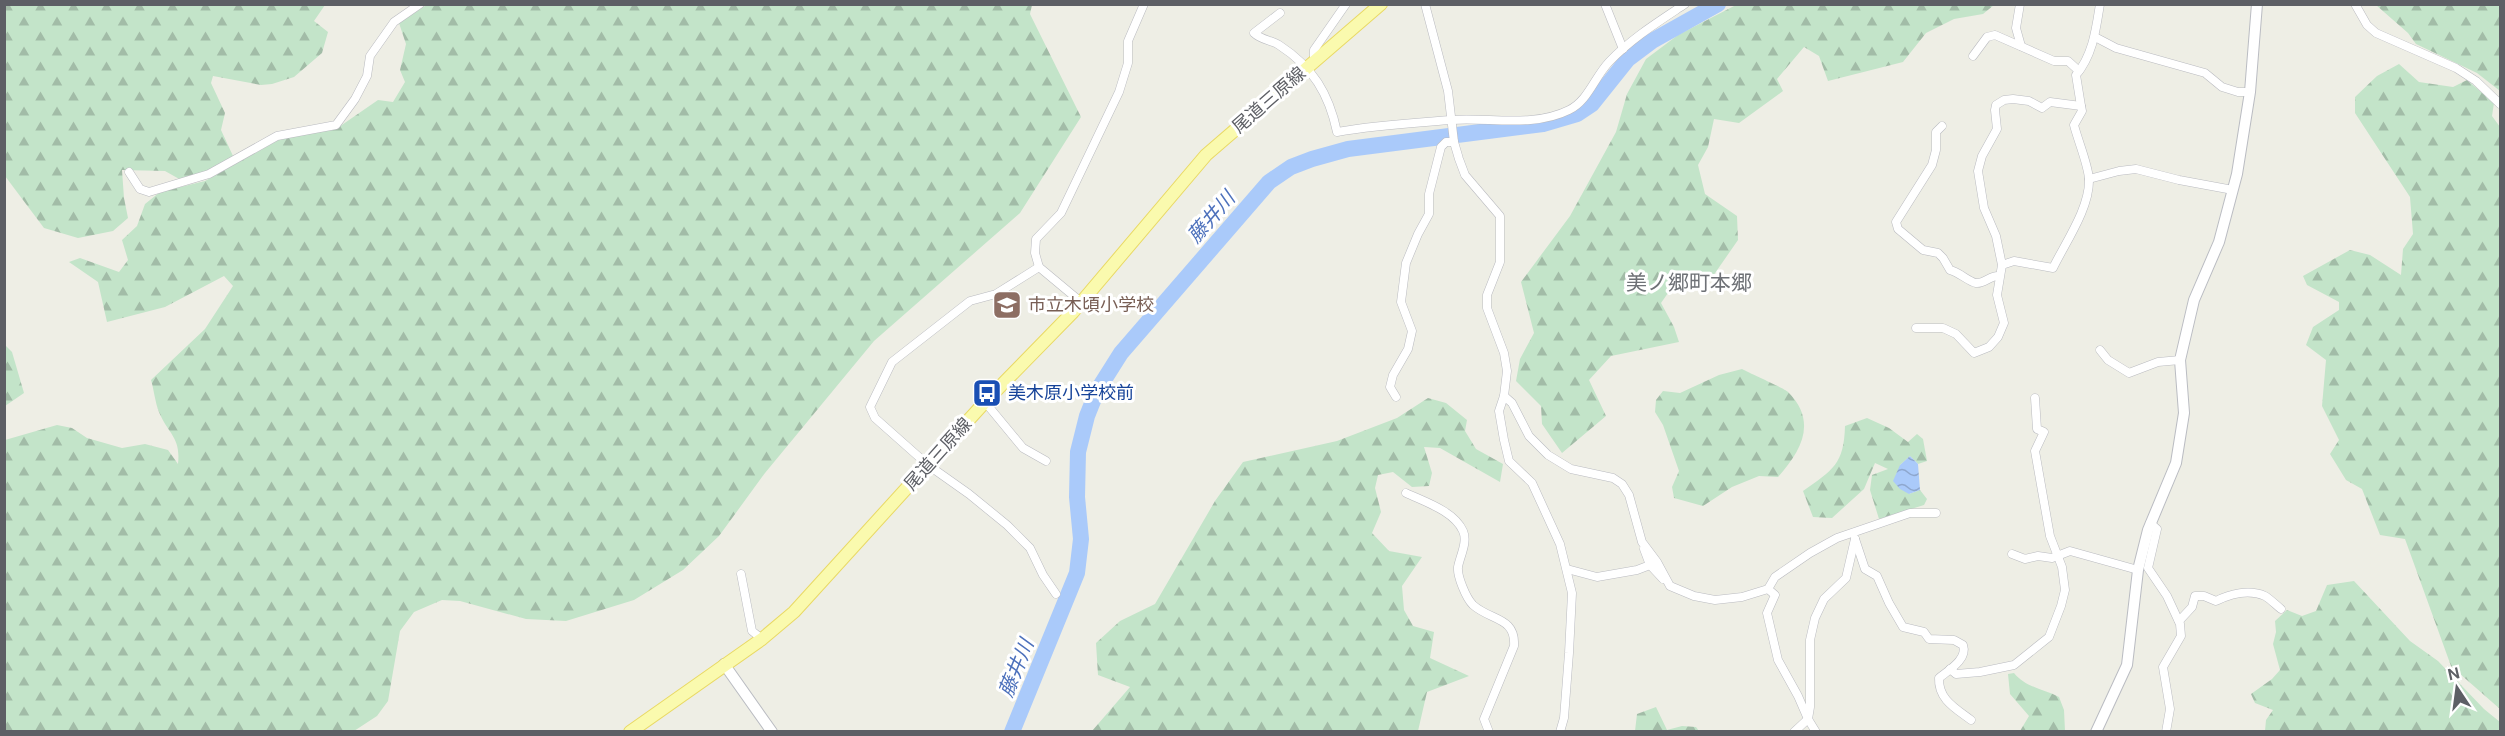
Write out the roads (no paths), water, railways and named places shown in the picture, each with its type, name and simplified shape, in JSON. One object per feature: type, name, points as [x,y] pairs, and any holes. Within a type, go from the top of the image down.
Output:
[{"type":"main road","name":"尾道三原線","points":[[630,732],[762,639],[794,612],[985,402],[1082,302],[1206,154],[1381,4]]},
{"type":"street","points":[[129,172],[140,189],[149,192],[209,174],[277,136],[336,125],[355,99],[367,76],[370,56],[394,22],[420,4]]},
{"type":"street","points":[[1082,302],[1039,267],[1035,253],[1036,239],[1061,213],[1119,92],[1128,63],[1128,41],[1144,4]]},
{"type":"street","points":[[1310,64],[1314,50],[1346,4]]},
{"type":"street","points":[[1425,4],[1448,91],[1454,142],[1465,175],[1500,216],[1500,262],[1487,295],[1487,308],[1504,353],[1507,371],[1504,396],[1499,411],[1509,460],[1532,483],[1560,544],[1572,593],[1564,718],[1560,732]]},
{"type":"street","points":[[1605,4],[1623,49]]},
{"type":"street","points":[[1280,13],[1254,33],[1310,64],[1332,106],[1337,132],[1384,124],[1452,120],[1537,120],[1567,111],[1582,102],[1595,78],[1639,33],[1685,4]]},
{"type":"street","points":[[2020,4],[2016,28],[2021,46]]},
{"type":"street","points":[[2002,265],[2014,261],[2053,268],[2067,239],[2077,227],[2089,179],[2074,125],[2082,111],[2076,75],[2087,58],[2095,37],[2100,4]]},
{"type":"street","points":[[2096,732],[2127,665],[2138,570],[2150,523],[2176,463],[2184,413],[2180,360],[2193,300],[2219,242],[2234,190],[2250,92],[2257,4]]},
{"type":"street","points":[[2355,4],[2367,25],[2376,33],[2456,68],[2476,81],[2500,104]]},
{"type":"street","points":[[1973,56],[1988,37],[1995,35],[2054,61],[2068,61],[2079,71]]},
{"type":"street","points":[[2095,37],[2116,48],[2205,73],[2222,87],[2238,92],[2250,92]]},
{"type":"street","points":[[1916,328],[1942,328],[1956,334],[1974,353],[1989,347],[1998,337],[2004,323],[1997,295],[2002,265],[1996,236],[1984,208],[1978,171],[1982,156],[1997,129],[1996,105],[2004,100],[2013,99],[2029,101],[2042,108],[2050,102],[2081,106]]},
{"type":"street","points":[[1942,126],[1936,132],[1936,150],[1932,165],[1896,222],[1898,229],[1923,250],[1944,258],[1950,270],[1961,273],[1973,282],[1987,280],[1994,275],[1999,276]]},
{"type":"street","points":[[1396,397],[1390,387],[1393,375],[1408,349],[1412,331],[1401,302],[1406,263],[1429,214],[1429,194],[1441,147],[1446,142],[1454,142]]},
{"type":"street","points":[[2089,179],[2136,169],[2234,190]]},
{"type":"street","points":[[1039,267],[996,294],[970,301],[891,362],[870,407],[875,418],[928,465],[969,494],[1007,525],[1030,548],[1043,575],[1056,594]]},
{"type":"street","points":[[2100,350],[2108,360],[2129,373],[2158,362],[2180,360]]},
{"type":"street","points":[[1504,396],[1512,403],[1529,436],[1548,455],[1571,469],[1613,478],[1622,483],[1629,495],[1650,565],[1670,586],[1694,596],[1715,600],[1742,597],[1768,589],[1775,577],[1810,553],[1910,513],[1936,513]]},
{"type":"street","points":[[1950,669],[1956,674],[2014,665],[2049,637],[2065,590],[2058,555],[2050,536],[2038,476],[2035,451],[2044,432],[2037,429],[2035,398]]},
{"type":"street","points":[[985,402],[1023,448],[1046,461]]},
{"type":"street","points":[[1406,493],[1450,516],[1463,531],[1464,546],[1457,570],[1468,598],[1473,605],[1511,627],[1515,636],[1514,646],[1484,719],[1489,732]]},
{"type":"street","points":[[2150,523],[2157,529],[2148,568],[2167,596],[2179,621],[2181,636],[2163,667],[2170,710],[2166,732]]},
{"type":"street","points":[[1854,535],[1865,569],[1878,576],[1889,603],[1903,627],[1924,632],[1929,639],[1954,640],[1963,645],[1965,651],[1963,657],[1939,678],[1939,687],[1945,700],[1971,720]]},
{"type":"street","points":[[1794,732],[1808,719],[1810,640],[1815,618],[1824,599],[1846,578],[1854,535]]},
{"type":"street","points":[[1642,542],[1657,562],[1670,586]]},
{"type":"street","points":[[2012,554],[2025,559],[2038,556],[2052,558],[2070,551],[2138,570]]},
{"type":"street","points":[[1567,569],[1597,577],[1637,570],[1650,565]]},
{"type":"street","points":[[741,574],[752,631],[762,639]]},
{"type":"street","points":[[1768,589],[1775,595],[1767,613],[1778,660],[1816,732]]},
{"type":"street","points":[[2179,621],[2192,606],[2195,596],[2204,596],[2216,601],[2230,593],[2253,594],[2264,596],[2281,609]]},
{"type":"street","points":[[724,664],[772,732]]},
{"type":"water","points":[[1910,456],[1918,464],[1920,490],[1909,494],[1893,481],[1900,465]]},
{"type":"waterway","name":"藤井川","points":[[1012,732],[1077,573],[1081,539],[1077,497],[1078,452],[1087,416],[1097,391],[1121,353],[1269,182],[1291,167],[1348,149],[1543,124],[1577,114],[1592,104],[1628,59],[1652,41],[1718,4]]},
{"type":"place","name":"市立木頃小学校","points":[[1007,305]]},
{"type":"place","name":"美木原小学校前","points":[[987,393]]},
{"type":"district","name":"美ノ郷町本郷","points":[[1689,283]]}]
